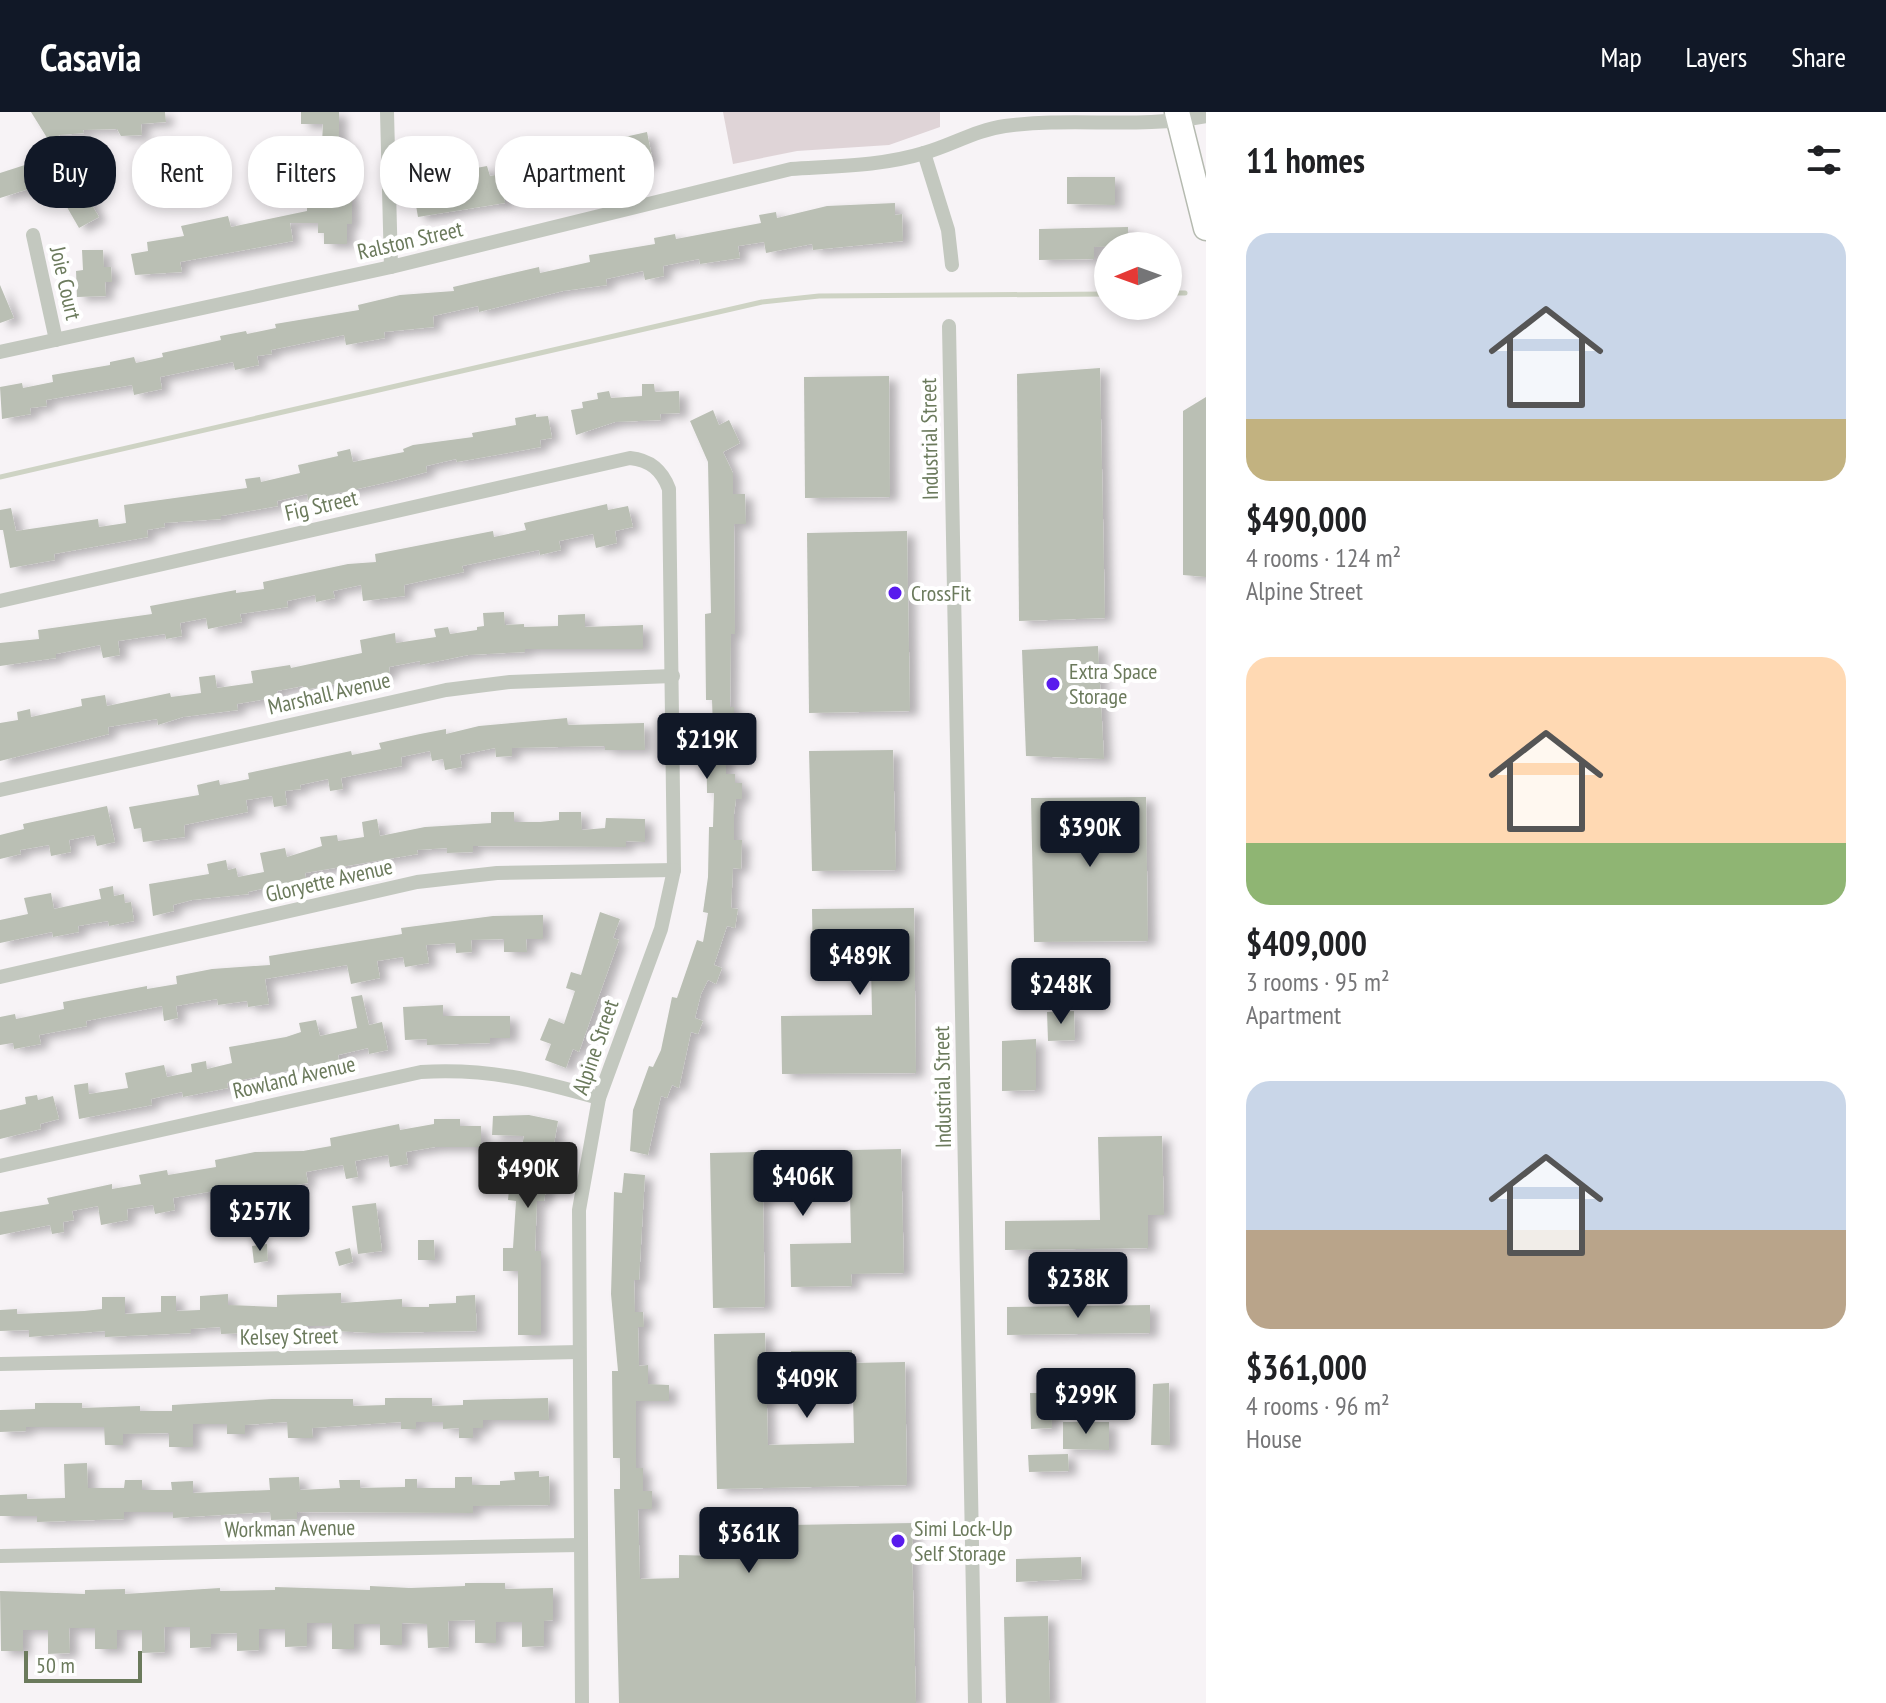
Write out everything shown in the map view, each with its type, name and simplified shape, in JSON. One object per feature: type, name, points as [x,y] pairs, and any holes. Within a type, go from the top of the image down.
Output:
[{"type":"main road","points":[[1177,117],[1206,228]]},
{"type":"street","points":[[387,112],[391,267]]},
{"type":"street","name":"Ralston Street","points":[[0,352],[391,267],[791,169],[858,164],[924,153],[983,129],[1009,125],[1206,116]]},
{"type":"street","points":[[924,153],[948,230],[952,265]]},
{"type":"street","name":"Joie Court","points":[[33,235],[56,340]]},
{"type":"street","name":"Industrial Street","points":[[949,326],[975,1703]]},
{"type":"street","name":"Fig Street","points":[[0,601],[630,458],[651,464]]},
{"type":"street","name":"Alpine Street","points":[[582,1703],[579,1210],[599,1098],[661,929],[674,870],[669,489],[665,477],[651,464]]},
{"type":"street","name":"Marshall Avenue","points":[[0,790],[446,690],[510,682],[673,676]]},
{"type":"street","name":"Gloryette Avenue","points":[[0,977],[417,882],[497,873],[674,870]]},
{"type":"street","name":"Rowland Avenue","points":[[0,1166],[421,1072],[465,1070],[503,1073],[599,1098]]},
{"type":"street","name":"Kelsey Street","points":[[0,1364],[579,1352]]},
{"type":"street","name":"Workman Avenue","points":[[0,1556],[580,1545]]},
{"type":"shaded area","points":[[723,112],[940,112],[940,127],[889,145],[797,151],[733,164]]},
{"type":"building","points":[[31,112],[165,112],[166,122],[141,124],[142,135],[121,136],[117,129],[46,136]]},
{"type":"building","points":[[301,112],[339,112],[339,136],[322,136],[323,124],[301,124]]},
{"type":"building","points":[[24,165],[24,190],[0,198],[0,173]]},
{"type":"building","points":[[487,166],[490,176],[495,175],[495,205],[479,207],[479,168]]},
{"type":"building","points":[[1067,177],[1115,177],[1115,205],[1067,204]]},
{"type":"building","points":[[895,203],[895,215],[902,214],[903,241],[813,250],[812,244],[766,253],[764,242],[738,246],[740,258],[700,264],[699,259],[663,266],[664,276],[645,280],[643,271],[606,279],[607,285],[563,291],[479,312],[478,306],[433,316],[434,327],[384,332],[385,338],[346,345],[344,335],[271,350],[272,354],[257,356],[259,365],[235,370],[233,362],[160,377],[162,389],[134,395],[132,385],[46,400],[47,406],[30,408],[31,414],[2,419],[0,387],[22,383],[23,388],[53,382],[52,375],[110,365],[110,362],[134,357],[136,363],[163,357],[162,353],[221,340],[220,336],[246,331],[247,334],[276,328],[275,324],[359,310],[358,305],[400,295],[454,291],[453,287],[539,267],[540,273],[590,262],[589,255],[655,244],[654,238],[675,234],[676,239],[761,223],[759,215],[776,212],[777,218],[827,206]]},
{"type":"building","points":[[68,208],[94,208],[99,217],[79,228]]},
{"type":"building","points":[[307,208],[352,208],[352,224],[347,224],[347,244],[324,244],[324,233],[318,233],[318,223],[290,223],[293,241],[180,262],[182,272],[135,275],[131,254],[148,251],[147,242],[184,236],[181,226],[228,216],[231,227],[307,211]]},
{"type":"building","points":[[416,208],[474,208],[418,217]]},
{"type":"building","points":[[1128,227],[1128,232],[1094,232],[1094,259],[1039,260],[1039,229]]},
{"type":"building","points":[[82,250],[103,250],[104,267],[111,267],[112,282],[105,282],[106,296],[77,297],[76,271],[83,270]]},
{"type":"building","points":[[0,285],[14,318],[0,323]]},
{"type":"building","points":[[1100,368],[1105,618],[1019,621],[1017,374]]},
{"type":"building","points":[[889,376],[890,497],[805,498],[804,377]]},
{"type":"building","points":[[642,384],[654,384],[655,392],[679,391],[680,413],[660,414],[661,420],[615,422],[576,435],[571,410],[583,408],[582,402],[598,399],[597,393],[609,391],[611,398],[642,396]]},
{"type":"building","points":[[1206,397],[1206,577],[1183,575],[1183,411]]},
{"type":"building","points":[[713,410],[719,425],[729,420],[740,443],[723,452],[733,473],[733,494],[745,494],[746,524],[734,524],[735,634],[731,634],[730,707],[734,707],[734,726],[741,726],[742,747],[726,747],[726,774],[735,774],[735,783],[742,783],[742,799],[736,799],[734,814],[734,840],[742,840],[741,869],[733,868],[731,908],[738,909],[735,928],[727,926],[714,965],[722,968],[716,984],[708,980],[701,994],[695,1018],[703,1021],[698,1034],[691,1032],[679,1088],[672,1085],[667,1098],[661,1096],[648,1155],[630,1151],[633,1110],[649,1066],[653,1067],[661,1050],[672,997],[677,998],[697,940],[703,942],[708,913],[703,912],[714,793],[707,793],[706,728],[713,728],[712,700],[706,700],[705,614],[711,613],[708,462],[690,421]]},
{"type":"building","points":[[536,414],[536,417],[548,416],[552,438],[540,440],[541,447],[457,462],[456,459],[426,466],[427,472],[393,481],[308,500],[307,494],[277,501],[278,506],[221,516],[221,519],[164,523],[165,527],[147,530],[148,537],[54,554],[55,560],[10,568],[3,530],[0,530],[0,510],[11,508],[16,531],[98,519],[99,527],[126,523],[124,505],[247,488],[245,479],[260,477],[261,482],[300,473],[298,465],[338,456],[337,452],[350,449],[353,462],[404,452],[403,449],[413,445],[473,437],[472,433],[516,425],[515,418]]},
{"type":"building","points":[[607,504],[608,510],[628,506],[633,527],[615,531],[617,543],[596,548],[593,534],[559,541],[561,550],[540,555],[539,550],[462,566],[464,572],[404,585],[405,596],[363,601],[361,585],[333,591],[335,598],[316,602],[315,595],[287,601],[288,607],[240,614],[242,622],[208,629],[206,618],[180,623],[182,636],[166,639],[165,634],[118,641],[120,655],[103,658],[100,645],[56,654],[56,658],[0,666],[0,643],[39,639],[38,630],[152,614],[150,606],[236,590],[236,593],[264,589],[263,582],[348,564],[376,562],[375,554],[493,531],[494,537],[526,530],[524,523]]},
{"type":"building","points":[[907,531],[910,711],[809,713],[807,533]]},
{"type":"building","points":[[504,612],[505,625],[524,624],[524,627],[558,626],[558,615],[585,614],[585,627],[643,625],[643,649],[525,649],[525,652],[468,655],[420,665],[420,661],[389,667],[390,674],[304,690],[303,686],[277,691],[278,697],[237,704],[238,710],[183,717],[158,725],[157,719],[108,727],[109,734],[0,761],[0,723],[18,720],[17,712],[30,709],[31,717],[82,706],[81,699],[105,695],[107,706],[170,693],[171,697],[201,693],[199,677],[215,675],[217,688],[253,683],[251,671],[290,665],[291,668],[362,653],[360,640],[395,633],[396,643],[436,637],[434,629],[448,627],[450,634],[477,630],[477,627],[484,626],[483,613]]},
{"type":"building","points":[[1098,646],[1104,759],[1026,756],[1022,650]]},
{"type":"building","points":[[567,718],[568,725],[644,723],[645,750],[605,750],[605,746],[512,748],[512,756],[496,757],[495,748],[460,755],[462,767],[445,770],[443,759],[432,761],[430,751],[401,757],[402,766],[341,778],[343,789],[330,791],[328,779],[300,785],[301,789],[285,791],[287,805],[274,807],[272,796],[246,800],[248,812],[184,825],[185,837],[143,842],[141,828],[134,829],[129,807],[199,795],[197,785],[219,780],[220,785],[249,779],[248,773],[351,751],[352,755],[381,749],[379,743],[446,729],[446,734],[479,726]]},
{"type":"building","points":[[893,750],[896,870],[812,871],[809,751]]},
{"type":"building","points":[[1146,797],[1148,941],[1034,942],[1031,798]]},
{"type":"building","points":[[107,806],[115,842],[97,846],[94,835],[69,840],[71,852],[51,856],[49,845],[20,850],[21,854],[0,859],[0,835],[24,829],[23,824]]},
{"type":"building","points":[[491,812],[514,812],[514,822],[540,822],[559,820],[559,812],[581,812],[582,830],[605,828],[606,818],[645,819],[645,842],[626,841],[626,847],[473,846],[473,852],[447,853],[447,848],[417,850],[418,854],[305,873],[306,879],[249,894],[192,900],[173,905],[174,911],[153,916],[149,884],[209,874],[207,864],[226,860],[228,870],[236,868],[238,877],[264,872],[260,853],[285,848],[287,857],[322,846],[320,837],[337,835],[338,841],[364,837],[362,822],[377,819],[380,836],[425,827],[491,823]]},
{"type":"building","points":[[113,886],[114,896],[124,894],[125,903],[131,902],[134,921],[109,926],[108,921],[78,926],[79,932],[53,937],[52,932],[0,943],[0,920],[28,914],[24,898],[51,893],[54,909],[101,899],[99,889]]},
{"type":"building","points":[[914,908],[916,1073],[782,1074],[781,1016],[872,1015],[871,965],[813,966],[812,909]]},
{"type":"building","points":[[600,912],[620,919],[613,938],[619,940],[579,1052],[573,1049],[566,1068],[545,1060],[551,1044],[540,1040],[549,1018],[564,1024],[575,991],[566,988],[571,972],[581,975]]},
{"type":"building","points":[[543,915],[543,939],[526,939],[527,952],[504,952],[504,939],[471,940],[472,952],[456,953],[455,943],[426,945],[429,963],[405,967],[403,957],[377,961],[380,978],[351,984],[347,965],[265,979],[269,1004],[248,1007],[247,1001],[218,1005],[217,999],[176,1006],[178,1018],[164,1021],[162,1006],[86,1021],[87,1026],[39,1035],[41,1044],[14,1049],[13,1043],[0,1045],[0,1017],[15,1014],[16,1019],[64,1009],[63,1002],[147,986],[147,989],[177,984],[176,976],[212,969],[270,965],[269,956],[402,934],[401,928],[493,916]]},
{"type":"building","points":[[362,995],[369,1025],[382,1022],[388,1050],[369,1054],[368,1048],[338,1055],[339,1061],[227,1083],[228,1088],[183,1097],[182,1092],[151,1099],[152,1105],[79,1119],[74,1085],[88,1083],[89,1094],[128,1088],[125,1073],[164,1065],[167,1077],[192,1072],[191,1064],[206,1061],[207,1069],[232,1063],[229,1047],[301,1032],[299,1023],[316,1020],[320,1036],[357,1028],[351,997]]},
{"type":"building","points":[[443,1005],[443,1016],[510,1016],[510,1038],[490,1038],[490,1043],[427,1045],[427,1039],[405,1040],[403,1007]]},
{"type":"building","points":[[1074,1011],[1075,1040],[1048,1041],[1047,1012]]},
{"type":"building","points":[[1036,1039],[1036,1090],[1002,1091],[1002,1041]]},
{"type":"building","points":[[37,1095],[38,1100],[53,1096],[59,1119],[40,1124],[41,1129],[0,1139],[0,1110],[26,1104],[25,1097]]},
{"type":"building","points":[[529,1115],[558,1121],[544,1201],[537,1201],[535,1251],[541,1251],[541,1335],[518,1335],[518,1271],[503,1271],[503,1248],[513,1248],[516,1201],[508,1200],[510,1179],[515,1180],[524,1136],[492,1135],[493,1116]]},
{"type":"building","points":[[434,1119],[460,1119],[460,1126],[481,1126],[481,1147],[435,1147],[406,1152],[408,1164],[390,1167],[388,1155],[355,1161],[358,1177],[346,1179],[343,1165],[306,1172],[308,1183],[221,1197],[220,1190],[173,1198],[175,1210],[155,1214],[153,1205],[127,1209],[128,1220],[101,1225],[98,1206],[72,1211],[74,1220],[63,1222],[64,1232],[52,1234],[50,1225],[0,1235],[0,1212],[49,1204],[47,1198],[112,1184],[112,1189],[141,1184],[139,1175],[167,1170],[168,1175],[216,1167],[215,1160],[255,1152],[303,1151],[331,1146],[330,1138],[399,1124],[400,1130],[434,1124]]},
{"type":"building","points":[[1162,1136],[1164,1215],[1148,1215],[1148,1248],[1005,1250],[1005,1221],[1100,1220],[1098,1137]]},
{"type":"building","points":[[901,1149],[904,1273],[851,1274],[852,1286],[791,1287],[790,1244],[851,1243],[850,1194],[763,1195],[765,1307],[713,1308],[710,1153]]},
{"type":"building","points":[[624,1173],[645,1175],[639,1280],[634,1280],[635,1312],[643,1312],[644,1327],[638,1327],[639,1366],[648,1365],[648,1384],[669,1385],[669,1401],[636,1401],[636,1468],[643,1468],[643,1491],[652,1491],[652,1509],[638,1509],[640,1579],[679,1578],[679,1555],[719,1556],[718,1526],[914,1523],[916,1703],[619,1703],[614,1489],[620,1489],[620,1458],[613,1458],[612,1371],[618,1371],[611,1294],[614,1192],[622,1193]]},
{"type":"building","points":[[376,1203],[382,1251],[358,1254],[352,1206]]},
{"type":"building","points":[[418,1240],[434,1240],[435,1260],[418,1260]]},
{"type":"building","points":[[267,1244],[268,1261],[254,1263],[252,1246]]},
{"type":"building","points":[[350,1248],[353,1262],[339,1266],[335,1252]]},
{"type":"building","points":[[341,1293],[341,1303],[402,1299],[402,1307],[456,1303],[456,1296],[475,1295],[477,1331],[373,1333],[334,1331],[334,1326],[305,1326],[305,1331],[221,1334],[220,1327],[191,1329],[191,1333],[105,1337],[105,1331],[29,1337],[29,1330],[0,1331],[0,1310],[17,1309],[17,1314],[102,1309],[102,1297],[125,1297],[125,1314],[161,1312],[161,1296],[176,1296],[176,1311],[200,1310],[200,1296],[228,1294],[228,1305],[277,1307],[277,1295]]},
{"type":"building","points":[[1150,1305],[1150,1333],[1007,1335],[1007,1307]]},
{"type":"building","points":[[765,1333],[768,1445],[854,1443],[853,1394],[792,1395],[791,1351],[852,1350],[853,1363],[905,1362],[907,1485],[717,1489],[714,1334]]},
{"type":"building","points":[[1169,1383],[1170,1445],[1151,1445],[1153,1384]]},
{"type":"building","points":[[1030,1393],[1051,1393],[1052,1428],[1031,1429]]},
{"type":"building","points":[[385,1398],[432,1398],[432,1406],[463,1405],[463,1400],[548,1398],[549,1420],[483,1420],[483,1428],[473,1428],[473,1438],[459,1438],[459,1428],[443,1429],[443,1422],[416,1422],[416,1429],[401,1429],[401,1422],[312,1428],[313,1438],[288,1438],[287,1422],[245,1425],[245,1434],[227,1434],[227,1424],[193,1424],[193,1447],[169,1447],[169,1433],[123,1434],[123,1445],[105,1445],[104,1427],[26,1427],[26,1431],[0,1432],[0,1410],[35,1409],[35,1403],[82,1403],[82,1408],[140,1406],[140,1411],[172,1411],[172,1405],[272,1399],[353,1399],[353,1406],[385,1405]]},
{"type":"building","points":[[1063,1422],[1109,1422],[1109,1450],[1063,1449]]},
{"type":"building","points":[[1068,1454],[1069,1471],[1029,1472],[1028,1455]]},
{"type":"building","points":[[87,1463],[88,1488],[124,1488],[125,1480],[142,1480],[142,1490],[172,1490],[171,1482],[193,1481],[193,1493],[270,1490],[269,1478],[299,1477],[300,1490],[340,1488],[339,1480],[360,1480],[360,1488],[405,1487],[405,1479],[417,1479],[417,1488],[455,1488],[455,1477],[472,1477],[472,1485],[500,1485],[500,1481],[515,1480],[514,1472],[539,1471],[539,1477],[549,1476],[550,1505],[473,1506],[473,1513],[297,1512],[297,1519],[271,1520],[270,1512],[173,1518],[173,1512],[124,1512],[124,1519],[37,1522],[37,1516],[0,1516],[0,1495],[27,1494],[27,1499],[65,1498],[64,1464]]},
{"type":"building","points":[[1081,1557],[1082,1579],[1016,1582],[1016,1559]]},
{"type":"building","points":[[465,1583],[505,1583],[505,1589],[553,1588],[553,1620],[544,1621],[544,1646],[522,1647],[522,1622],[496,1622],[496,1643],[475,1643],[475,1620],[448,1621],[449,1647],[428,1648],[427,1624],[402,1623],[402,1645],[380,1645],[380,1624],[354,1624],[354,1649],[332,1649],[332,1623],[307,1623],[307,1646],[285,1647],[285,1629],[259,1629],[259,1650],[237,1651],[237,1633],[211,1634],[211,1647],[190,1648],[190,1627],[164,1627],[165,1652],[142,1653],[142,1630],[117,1630],[117,1649],[95,1649],[95,1628],[69,1628],[70,1653],[48,1654],[48,1630],[23,1630],[23,1651],[1,1651],[0,1591],[85,1594],[85,1590],[125,1589],[125,1594],[220,1588],[220,1591],[275,1590],[275,1587],[370,1590],[370,1586],[410,1588],[465,1586]]},
{"type":"building","points":[[1048,1616],[1050,1703],[1006,1703],[1004,1617]]},
{"type":"waterway","points":[[0,477],[762,302],[819,296],[1094,294]]},
{"type":"place","name":"CrossFit","points":[[895,593]]},
{"type":"place","name":"Extra Space Storage","points":[[1053,684]]},
{"type":"place","name":"Simi Lock-Up Self Storage","points":[[898,1541]]}]
